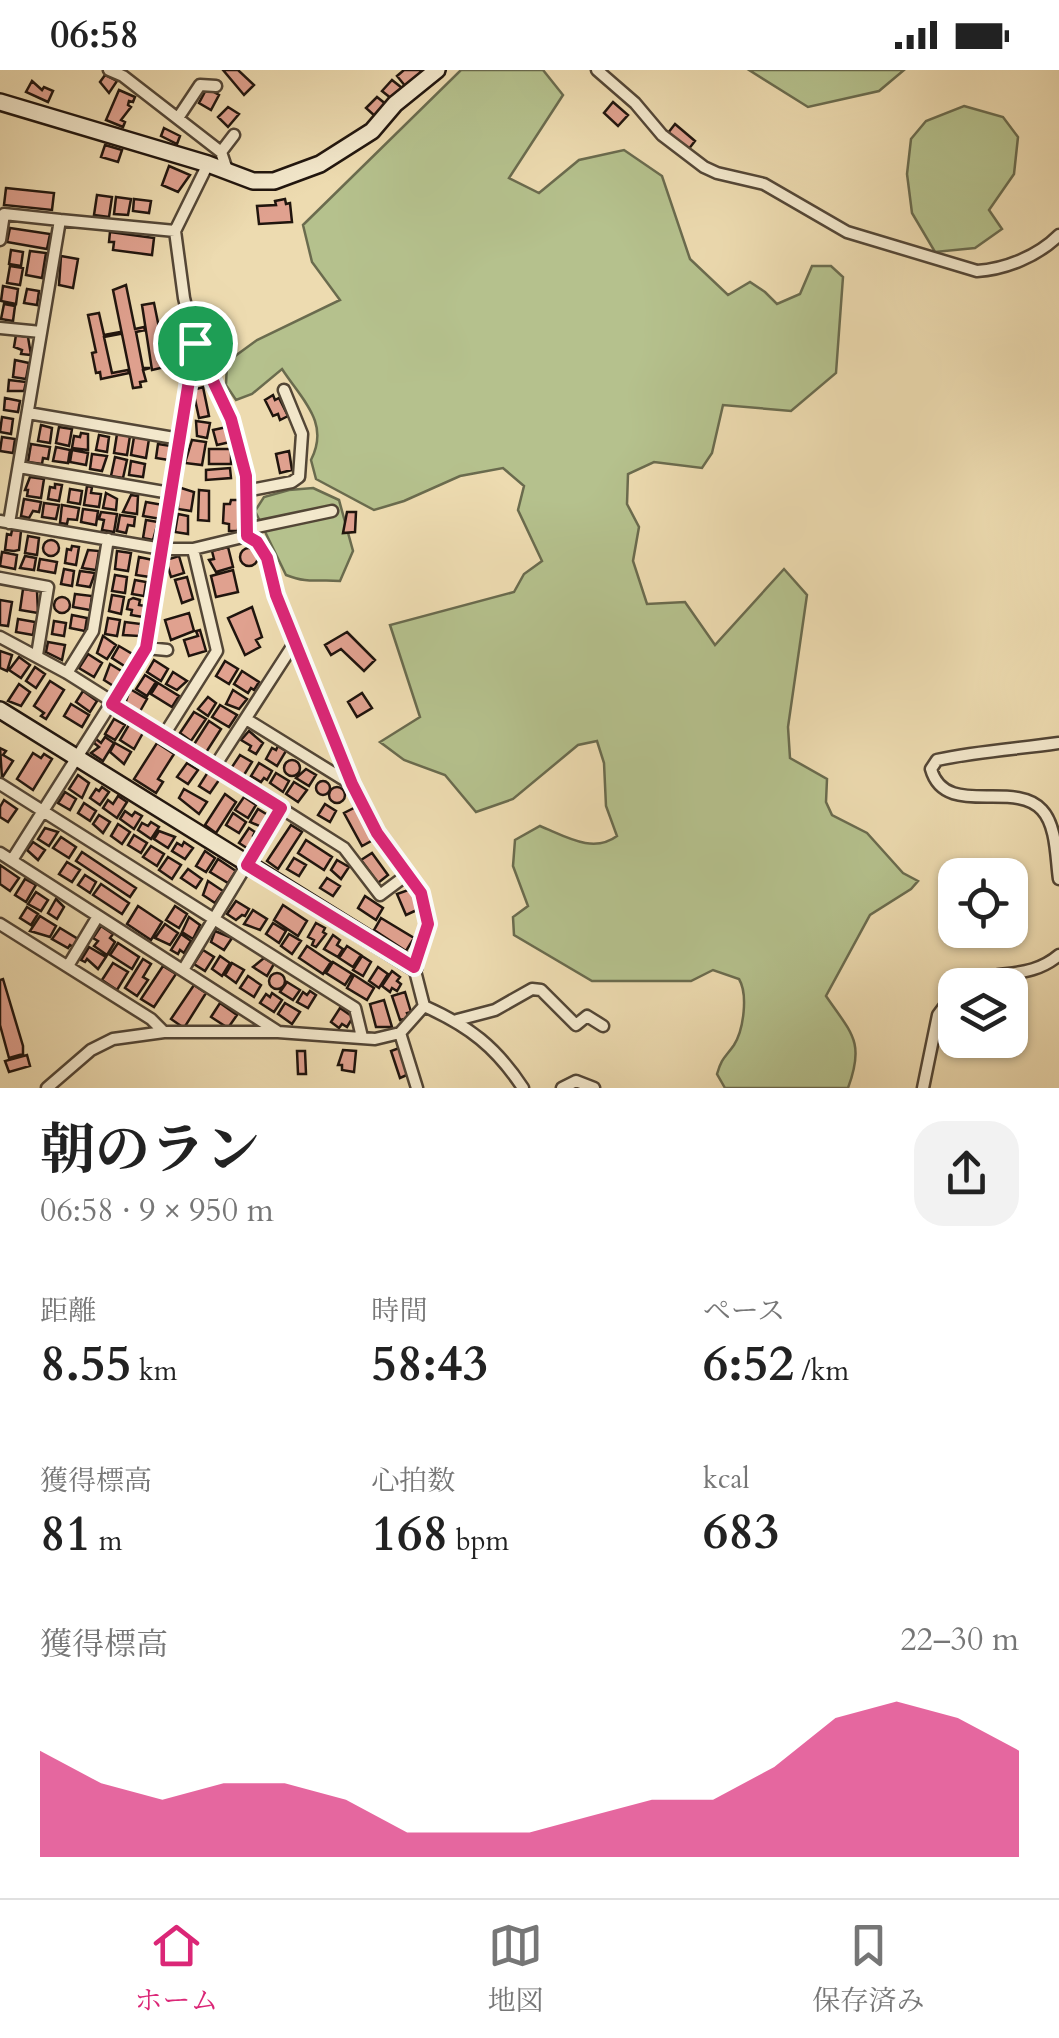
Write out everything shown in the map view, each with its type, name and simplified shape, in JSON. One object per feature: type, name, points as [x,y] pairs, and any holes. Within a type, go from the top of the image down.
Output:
[{"type":"street","points":[[109,70],[124,73],[221,152],[228,170]]},
{"type":"street","points":[[0,102],[228,170],[253,181],[274,181],[297,175],[372,131],[395,104],[437,70]]},
{"type":"street","points":[[596,70],[635,102],[662,135],[704,166],[717,174],[764,184],[847,232],[977,270],[996,269],[1022,260],[1059,235]]},
{"type":"street","points":[[178,118],[200,85],[216,86]]},
{"type":"street","points":[[221,152],[234,134]]},
{"type":"street","points":[[208,164],[175,231],[195,343],[231,419],[246,476],[247,532],[267,558],[276,595],[352,784],[377,833],[421,893],[428,924],[414,967],[424,1006]]},
{"type":"street","points":[[0,240],[4,214],[175,231]]},
{"type":"street","points":[[60,220],[19,467],[5,522],[162,549],[193,549],[332,511]]},
{"type":"street","points":[[0,328],[42,332]]},
{"type":"street","points":[[12,860],[146,648],[195,343]]},
{"type":"street","points":[[246,491],[292,482],[299,476],[302,434],[284,390]]},
{"type":"street","points":[[28,413],[180,439]]},
{"type":"street","points":[[19,467],[170,493]]},
{"type":"street","points":[[66,673],[93,631],[108,540]]},
{"type":"street","points":[[164,735],[217,651],[193,549]]},
{"type":"street","points":[[0,578],[48,587],[37,655]]},
{"type":"street","points":[[0,637],[37,655],[344,848],[380,895],[408,874]]},
{"type":"street","points":[[215,766],[295,642]]},
{"type":"street","points":[[146,648],[168,650]]},
{"type":"street","points":[[0,710],[414,967]]},
{"type":"street","points":[[246,719],[352,784]]},
{"type":"street","points":[[1059,743],[950,757],[937,760],[931,768],[939,786],[955,794],[1021,800],[1041,808],[1050,824],[1059,879]]},
{"type":"street","points":[[0,784],[356,1008],[362,1037]]},
{"type":"street","points":[[184,970],[281,808]]},
{"type":"street","points":[[0,853],[278,1032]]},
{"type":"street","points":[[68,966],[98,916]]},
{"type":"street","points":[[0,924],[150,1019],[164,1032]]},
{"type":"street","points":[[1028,974],[1059,956]]},
{"type":"street","points":[[457,1020],[495,1010],[532,989],[541,990],[576,1025],[588,1016],[603,1026]]},
{"type":"street","points":[[424,1006],[457,1020],[502,1056],[523,1088]]},
{"type":"street","points":[[47,1088],[91,1050],[112,1039],[164,1032],[278,1032],[376,1038],[400,1033],[424,1006]]},
{"type":"street","points":[[923,1088],[938,1014]]},
{"type":"street","points":[[400,1033],[417,1088]]},
{"type":"street","points":[[562,1088],[576,1081],[594,1088]]},
{"type":"green space","points":[[461,70],[543,70],[563,95],[509,178],[539,193],[579,160],[624,150],[662,176],[690,259],[728,295],[750,282],[777,304],[800,294],[812,266],[831,266],[843,277],[836,373],[791,411],[723,405],[712,453],[702,468],[654,462],[628,474],[627,504],[639,527],[633,561],[647,604],[685,602],[715,645],[784,569],[807,595],[788,727],[790,758],[827,779],[826,802],[832,815],[867,833],[903,873],[918,881],[870,915],[826,996],[853,1039],[855,1060],[848,1088],[725,1088],[717,1074],[740,1030],[744,1002],[739,979],[713,970],[691,981],[592,981],[514,935],[513,917],[528,906],[513,866],[515,840],[540,826],[589,843],[617,836],[606,806],[604,763],[597,741],[578,745],[513,799],[476,812],[445,775],[404,760],[380,742],[420,717],[390,625],[514,592],[524,574],[542,561],[518,510],[524,486],[503,468],[460,476],[374,510],[316,479],[311,460],[316,447],[316,423],[282,369],[252,394],[236,400],[226,385],[227,362],[257,340],[340,300],[312,262],[303,225]]},
{"type":"green space","points":[[749,70],[904,70],[879,91],[808,107]]},
{"type":"green space","points":[[964,106],[1003,117],[1018,137],[1014,174],[989,210],[1002,229],[975,248],[935,252],[912,213],[907,174],[911,139],[926,121]]},
{"type":"green space","points":[[313,488],[339,500],[353,551],[340,581],[286,575],[255,511],[264,497]]},
{"type":"building","points":[[223,70],[238,70],[254,85],[244,95]]},
{"type":"building","points":[[404,70],[422,72],[406,87],[397,76]]},
{"type":"building","points":[[105,75],[117,81],[109,93],[100,82]]},
{"type":"building","points":[[392,80],[402,88],[392,99],[382,91]]},
{"type":"building","points":[[32,81],[42,90],[44,87],[53,91],[48,102],[26,92]]},
{"type":"building","points":[[207,88],[219,95],[211,110],[199,103]]},
{"type":"building","points":[[119,90],[135,97],[133,102],[129,101],[131,107],[121,120],[125,122],[123,127],[106,120]]},
{"type":"building","points":[[377,97],[387,105],[376,117],[366,108]]},
{"type":"building","points":[[613,102],[628,115],[618,126],[604,113]]},
{"type":"building","points":[[228,107],[239,114],[228,127],[218,117]]},
{"type":"building","points":[[675,124],[695,141],[688,150],[668,133]]},
{"type":"building","points":[[164,128],[180,136],[177,144],[161,136]]},
{"type":"building","points":[[105,145],[122,150],[118,162],[101,157]]},
{"type":"building","points":[[169,166],[190,175],[178,192],[162,185]]},
{"type":"building","points":[[6,188],[54,193],[52,210],[4,205]]},
{"type":"building","points":[[97,195],[112,197],[109,217],[94,215]]},
{"type":"building","points":[[116,197],[131,199],[128,215],[114,214]]},
{"type":"building","points":[[134,199],[151,201],[149,213],[133,211]]},
{"type":"building","points":[[285,199],[286,204],[290,203],[292,222],[259,224],[257,206],[276,205],[275,201]]},
{"type":"building","points":[[10,228],[50,234],[47,249],[7,242]]},
{"type":"building","points":[[110,232],[154,238],[152,255],[113,250]]},
{"type":"building","points":[[11,250],[23,252],[21,266],[9,264]]},
{"type":"building","points":[[30,251],[46,253],[42,278],[26,275]]},
{"type":"building","points":[[61,256],[78,259],[73,288],[59,285]]},
{"type":"building","points":[[10,266],[23,268],[20,285],[7,283]]},
{"type":"building","points":[[126,285],[135,329],[145,330],[136,332],[143,368],[150,368],[143,370],[146,381],[140,382],[141,387],[133,388],[113,290]]},
{"type":"building","points":[[3,286],[18,289],[16,304],[1,301]]},
{"type":"building","points":[[27,289],[39,291],[37,305],[24,303]]},
{"type":"building","points":[[154,303],[166,362],[165,367],[152,370],[142,305]]},
{"type":"building","points":[[4,304],[15,306],[13,321],[1,319]]},
{"type":"building","points":[[99,313],[104,335],[120,332],[104,337],[112,373],[129,373],[101,379],[100,372],[96,373],[88,315]]},
{"type":"building","points":[[206,315],[212,335],[203,338],[197,318]]},
{"type":"building","points":[[16,335],[28,337],[31,355],[21,354],[22,350],[14,347]]},
{"type":"building","points":[[15,360],[29,363],[26,379],[13,377]]},
{"type":"building","points":[[9,380],[26,382],[24,391],[8,391]]},
{"type":"building","points":[[203,387],[209,416],[199,418],[193,390]]},
{"type":"building","points":[[273,395],[275,400],[279,398],[288,416],[280,420],[278,414],[273,416],[265,400]]},
{"type":"building","points":[[5,398],[20,401],[18,412],[4,410]]},
{"type":"building","points":[[2,417],[13,419],[11,434],[0,432]]},
{"type":"building","points":[[196,421],[210,423],[207,438],[197,436]]},
{"type":"building","points":[[41,425],[52,428],[50,443],[38,441]]},
{"type":"building","points":[[59,427],[72,429],[69,446],[56,443]]},
{"type":"building","points":[[227,427],[230,442],[217,445],[213,430]]},
{"type":"building","points":[[81,433],[88,434],[88,450],[72,448],[74,436],[80,437]]},
{"type":"building","points":[[117,434],[130,436],[127,455],[114,453]]},
{"type":"building","points":[[99,435],[109,437],[107,452],[96,450]]},
{"type":"building","points":[[2,437],[15,439],[13,453],[0,451]]},
{"type":"building","points":[[134,437],[149,439],[146,458],[131,455]]},
{"type":"building","points":[[192,440],[206,442],[202,465],[185,463]]},
{"type":"building","points":[[31,444],[50,447],[48,459],[43,458],[42,464],[28,462]]},
{"type":"building","points":[[158,444],[171,446],[169,460],[156,458]]},
{"type":"building","points":[[56,447],[70,450],[68,463],[53,461]]},
{"type":"building","points":[[209,449],[231,449],[231,464],[209,464]]},
{"type":"building","points":[[72,450],[88,453],[86,465],[70,462]]},
{"type":"building","points":[[289,451],[292,470],[280,473],[276,454]]},
{"type":"building","points":[[92,454],[107,456],[102,471],[90,469]]},
{"type":"building","points":[[115,457],[127,460],[123,478],[111,476]]},
{"type":"building","points":[[131,461],[145,464],[143,477],[129,475]]},
{"type":"building","points":[[230,468],[231,478],[206,480],[206,470]]},
{"type":"building","points":[[30,477],[44,479],[41,498],[27,496]]},
{"type":"building","points":[[55,484],[62,485],[59,501],[48,499],[50,487],[55,488]]},
{"type":"building","points":[[87,486],[92,487],[91,493],[101,494],[99,507],[84,505]]},
{"type":"building","points":[[178,487],[194,492],[191,511],[178,509]]},
{"type":"building","points":[[70,489],[82,491],[80,504],[68,502]]},
{"type":"building","points":[[199,490],[209,491],[209,521],[198,520]]},
{"type":"building","points":[[106,493],[117,499],[116,510],[103,508]]},
{"type":"building","points":[[131,495],[138,496],[137,514],[123,512]]},
{"type":"building","points":[[24,499],[41,502],[39,512],[33,511],[29,518],[21,516]]},
{"type":"building","points":[[240,500],[238,531],[229,531],[229,524],[223,523],[224,504]]},
{"type":"building","points":[[146,502],[163,505],[161,519],[143,516]]},
{"type":"building","points":[[44,503],[59,505],[56,519],[42,517]]},
{"type":"building","points":[[62,505],[79,508],[77,520],[60,523]]},
{"type":"building","points":[[83,509],[98,511],[96,525],[81,522]]},
{"type":"building","points":[[101,512],[117,514],[114,532],[102,530]]},
{"type":"building","points":[[347,512],[356,512],[355,532],[343,533]]},
{"type":"building","points":[[178,514],[188,516],[188,534],[175,532]]},
{"type":"building","points":[[120,515],[135,517],[134,526],[128,525],[126,533],[117,531]]},
{"type":"building","points":[[146,520],[158,522],[153,540],[143,538]]},
{"type":"building","points":[[12,530],[21,531],[19,550],[5,550],[7,534],[11,535]]},
{"type":"building","points":[[28,536],[39,538],[37,555],[25,553]]},
{"type":"building","points":[[51,540],[59,548],[51,556],[43,548]]},
{"type":"building","points":[[79,547],[76,565],[65,563],[67,549]]},
{"type":"building","points":[[228,547],[233,567],[216,572],[209,560],[214,559],[212,551]]},
{"type":"building","points":[[249,548],[258,557],[249,566],[240,557]]},
{"type":"building","points":[[88,550],[99,551],[96,570],[82,568]]},
{"type":"building","points":[[117,551],[131,553],[128,571],[115,569]]},
{"type":"building","points":[[2,552],[17,555],[15,569],[0,566]]},
{"type":"building","points":[[25,556],[36,558],[34,570],[20,568]]},
{"type":"building","points":[[179,556],[184,573],[171,577],[166,560]]},
{"type":"building","points":[[139,557],[153,560],[150,577],[136,575]]},
{"type":"building","points":[[40,559],[57,562],[55,573],[38,570]]},
{"type":"building","points":[[64,569],[74,571],[72,586],[61,584]]},
{"type":"building","points":[[233,570],[238,592],[216,597],[211,576]]},
{"type":"building","points":[[80,571],[95,573],[90,587],[77,585]]},
{"type":"building","points":[[115,575],[127,577],[125,593],[112,591]]},
{"type":"building","points":[[187,577],[193,599],[182,603],[175,580]]},
{"type":"building","points":[[135,580],[146,582],[144,596],[132,594]]},
{"type":"building","points":[[23,589],[37,591],[38,613],[20,610]]},
{"type":"building","points":[[75,594],[92,596],[90,610],[73,607]]},
{"type":"building","points":[[112,595],[124,597],[121,614],[109,611]]},
{"type":"building","points":[[62,597],[70,605],[62,613],[54,605]]},
{"type":"building","points":[[133,598],[145,606],[143,617],[131,615],[132,610],[127,609]]},
{"type":"building","points":[[0,600],[12,602],[8,626],[0,625]]},
{"type":"building","points":[[252,607],[262,637],[256,640],[260,647],[245,655],[228,618]]},
{"type":"building","points":[[189,613],[194,631],[171,640],[165,620]]},
{"type":"building","points":[[72,615],[87,618],[85,631],[70,628]]},
{"type":"building","points":[[108,618],[120,620],[117,636],[105,634]]},
{"type":"building","points":[[18,619],[35,622],[33,635],[16,632]]},
{"type":"building","points":[[54,621],[66,623],[64,636],[52,634]]},
{"type":"building","points":[[125,622],[141,624],[139,636],[123,635]]},
{"type":"building","points":[[200,630],[206,651],[189,656],[184,640],[198,636],[196,631]]},
{"type":"building","points":[[347,632],[375,660],[364,671],[341,649],[331,655],[325,645]]},
{"type":"building","points":[[103,636],[116,645],[107,659],[97,653]]},
{"type":"building","points":[[48,642],[65,645],[62,660],[46,652]]},
{"type":"building","points":[[119,646],[134,655],[126,667],[112,658]]},
{"type":"building","points":[[0,651],[12,655],[7,671],[0,668]]},
{"type":"building","points":[[88,654],[102,663],[94,677],[79,668]]},
{"type":"building","points":[[19,657],[30,665],[21,678],[9,670]]},
{"type":"building","points":[[154,660],[168,669],[161,681],[147,672]]},
{"type":"building","points":[[225,661],[238,669],[229,684],[216,676]]},
{"type":"building","points":[[110,664],[123,672],[115,687],[104,680]]},
{"type":"building","points":[[35,667],[45,674],[36,688],[26,681]]},
{"type":"building","points":[[242,671],[259,682],[248,693],[234,684]]},
{"type":"building","points":[[173,672],[187,681],[177,690],[166,684]]},
{"type":"building","points":[[145,675],[156,682],[147,696],[136,689]]},
{"type":"building","points":[[50,681],[64,690],[46,719],[34,706]]},
{"type":"building","points":[[158,683],[179,696],[172,707],[151,694]]},
{"type":"building","points":[[19,684],[30,692],[21,706],[8,701]]},
{"type":"building","points":[[130,689],[147,699],[139,713],[125,704]]},
{"type":"building","points":[[233,690],[247,699],[239,709],[226,704]]},
{"type":"building","points":[[83,691],[97,701],[90,712],[76,702]]},
{"type":"building","points":[[362,693],[372,708],[357,717],[348,702]]},
{"type":"building","points":[[208,697],[216,703],[208,716],[198,709]]},
{"type":"building","points":[[71,704],[89,715],[82,727],[64,716]]},
{"type":"building","points":[[220,705],[237,715],[229,727],[212,717]]},
{"type":"building","points":[[194,712],[206,719],[191,741],[180,733]]},
{"type":"building","points":[[114,719],[125,725],[115,740],[105,734]]},
{"type":"building","points":[[209,721],[221,729],[205,754],[193,746]]},
{"type":"building","points":[[130,723],[144,731],[134,749],[120,740]]},
{"type":"building","points":[[249,731],[263,743],[256,754],[241,740]]},
{"type":"building","points":[[105,737],[114,743],[103,761],[91,753],[99,747],[94,743],[96,739],[101,743]]},
{"type":"building","points":[[115,743],[131,752],[124,764],[110,752]]},
{"type":"building","points":[[157,743],[174,754],[158,779],[163,782],[156,793],[134,779]]},
{"type":"building","points":[[278,746],[286,751],[277,766],[266,759],[272,748],[276,750]]},
{"type":"building","points":[[0,748],[13,761],[2,778]]},
{"type":"building","points":[[33,753],[52,759],[33,790],[17,779]]},
{"type":"building","points":[[240,755],[252,762],[244,775],[230,770]]},
{"type":"building","points":[[292,760],[300,768],[292,776],[284,768]]},
{"type":"building","points":[[187,763],[198,770],[188,784],[177,777]]},
{"type":"building","points":[[259,763],[272,771],[261,782],[251,776]]},
{"type":"building","points":[[306,769],[316,775],[309,786],[296,778]]},
{"type":"building","points":[[208,772],[219,780],[210,793],[199,786]]},
{"type":"building","points":[[276,773],[289,781],[283,792],[270,783]]},
{"type":"building","points":[[78,775],[89,783],[82,798],[69,789]]},
{"type":"building","points":[[323,781],[330,788],[323,795],[316,788]]},
{"type":"building","points":[[294,782],[307,790],[298,802],[286,794]]},
{"type":"building","points":[[102,787],[109,792],[100,805],[90,798]]},
{"type":"building","points":[[337,787],[345,795],[337,803],[329,795]]},
{"type":"building","points":[[184,789],[207,802],[199,814],[179,798]]},
{"type":"building","points":[[65,792],[76,799],[70,810],[58,803]]},
{"type":"building","points":[[225,794],[236,802],[216,833],[205,825]]},
{"type":"building","points":[[118,796],[127,802],[117,818],[103,808],[108,800],[113,804]]},
{"type":"building","points":[[244,797],[256,805],[248,818],[235,810]]},
{"type":"building","points":[[4,800],[17,809],[8,822],[0,817]]},
{"type":"building","points":[[84,803],[96,811],[90,821],[78,813]]},
{"type":"building","points":[[325,804],[336,811],[330,822],[318,815]]},
{"type":"building","points":[[356,807],[373,840],[362,846],[344,813]]},
{"type":"building","points":[[258,809],[271,817],[264,828],[250,822]]},
{"type":"building","points":[[125,811],[142,816],[134,829],[120,819]]},
{"type":"building","points":[[233,813],[246,822],[239,833],[226,825]]},
{"type":"building","points":[[99,815],[110,822],[103,833],[93,824]]},
{"type":"building","points":[[151,822],[159,827],[151,839],[138,830],[142,823],[148,826]]},
{"type":"building","points":[[118,824],[130,832],[122,844],[111,836]]},
{"type":"building","points":[[291,825],[302,832],[278,869],[267,861]]},
{"type":"building","points":[[45,828],[58,832],[49,846],[38,839]]},
{"type":"building","points":[[249,828],[257,839],[250,850],[239,843]]},
{"type":"building","points":[[159,831],[175,837],[168,848],[154,839]]},
{"type":"building","points":[[134,835],[147,843],[141,853],[128,845]]},
{"type":"building","points":[[61,837],[76,847],[69,858],[53,848]]},
{"type":"building","points":[[306,840],[332,857],[324,870],[298,853]]},
{"type":"building","points":[[33,842],[45,850],[38,860],[27,850]]},
{"type":"building","points":[[184,842],[193,848],[185,859],[172,851],[177,843],[182,846]]},
{"type":"building","points":[[151,846],[164,854],[157,866],[143,857]]},
{"type":"building","points":[[205,851],[215,858],[206,872],[196,866]]},
{"type":"building","points":[[82,852],[136,888],[130,897],[76,861]]},
{"type":"building","points":[[372,853],[388,875],[378,883],[361,860]]},
{"type":"building","points":[[168,857],[181,865],[172,879],[159,870]]},
{"type":"building","points":[[294,858],[306,865],[299,876],[287,869]]},
{"type":"building","points":[[218,859],[236,871],[228,883],[210,872]]},
{"type":"building","points":[[337,860],[349,867],[341,879],[331,870]]},
{"type":"building","points":[[67,862],[80,870],[72,882],[59,874]]},
{"type":"building","points":[[0,865],[19,878],[10,891],[0,884]]},
{"type":"building","points":[[188,869],[202,879],[196,888],[181,878]]},
{"type":"building","points":[[85,875],[96,882],[90,893],[78,885]]},
{"type":"building","points":[[327,878],[340,886],[333,896],[320,888]]},
{"type":"building","points":[[25,879],[36,885],[26,902],[15,895]]},
{"type":"building","points":[[208,881],[223,891],[215,903],[203,895]]},
{"type":"building","points":[[101,884],[129,903],[122,914],[93,895]]},
{"type":"building","points":[[411,889],[419,909],[406,915],[397,894]]},
{"type":"building","points":[[36,892],[48,900],[41,911],[28,904]]},
{"type":"building","points":[[365,896],[383,908],[376,920],[358,908]]},
{"type":"building","points":[[56,899],[64,907],[57,919],[48,913]]},
{"type":"building","points":[[236,901],[249,909],[236,920],[227,914]]},
{"type":"building","points":[[283,905],[307,921],[298,936],[274,920]]},
{"type":"building","points":[[138,906],[162,922],[151,940],[127,924]]},
{"type":"building","points":[[175,906],[187,914],[179,928],[166,920]]},
{"type":"building","points":[[27,907],[38,914],[31,925],[20,918]]},
{"type":"building","points":[[253,910],[267,919],[260,930],[244,924]]},
{"type":"building","points":[[40,916],[56,926],[50,937],[30,931]]},
{"type":"building","points":[[189,917],[200,925],[193,939],[182,932]]},
{"type":"building","points":[[381,918],[414,938],[406,951],[374,930]]},
{"type":"building","points":[[273,923],[286,931],[279,943],[266,934]]},
{"type":"building","points":[[316,923],[325,928],[326,934],[316,947],[308,937]]},
{"type":"building","points":[[165,924],[178,933],[170,945],[155,938]]},
{"type":"building","points":[[101,926],[113,934],[110,938],[115,942],[107,955],[94,946],[98,941],[93,938]]},
{"type":"building","points":[[60,928],[78,939],[73,947],[52,939]]},
{"type":"building","points":[[215,931],[232,938],[224,950],[211,942]]},
{"type":"building","points":[[181,934],[191,941],[184,953],[180,950],[178,954],[171,950]]},
{"type":"building","points":[[289,934],[301,941],[292,954],[281,946]]},
{"type":"building","points":[[333,935],[343,949],[338,957],[324,949]]},
{"type":"building","points":[[118,943],[139,957],[132,969],[110,955]]},
{"type":"building","points":[[307,946],[331,962],[323,974],[299,958]]},
{"type":"building","points":[[347,946],[361,955],[353,967],[339,958]]},
{"type":"building","points":[[89,947],[106,957],[98,969],[87,959],[81,960]]},
{"type":"building","points":[[203,950],[214,957],[205,971],[194,964]]},
{"type":"building","points":[[220,956],[230,963],[222,976],[212,969]]},
{"type":"building","points":[[362,956],[371,962],[363,976],[353,970]]},
{"type":"building","points":[[264,958],[274,964],[267,976],[253,967]]},
{"type":"building","points":[[143,959],[151,964],[143,977],[148,980],[137,996],[125,988]]},
{"type":"building","points":[[333,962],[352,974],[345,985],[326,973]]},
{"type":"building","points":[[113,963],[128,972],[117,990],[102,980]]},
{"type":"building","points":[[232,963],[244,970],[236,983],[225,975]]},
{"type":"building","points":[[163,966],[176,974],[154,1007],[141,999]]},
{"type":"building","points":[[378,967],[388,974],[379,988],[369,981]]},
{"type":"building","points":[[392,971],[400,977],[397,981],[401,984],[397,991],[392,988],[390,992],[382,986]]},
{"type":"building","points":[[277,973],[285,981],[277,989],[269,981]]},
{"type":"building","points":[[354,975],[374,988],[367,1000],[347,988]]},
{"type":"building","points":[[248,976],[261,985],[254,997],[240,988]]},
{"type":"building","points":[[3,979],[23,1046],[23,1054],[9,1058],[0,1025]]},
{"type":"building","points":[[287,982],[300,990],[293,1000],[280,992]]},
{"type":"building","points":[[194,985],[206,993],[184,1028],[171,1019]]},
{"type":"building","points":[[310,991],[316,995],[308,1008],[297,1002],[303,992],[307,995]]},
{"type":"building","points":[[405,992],[411,1012],[407,1013],[409,1018],[400,1020],[392,996]]},
{"type":"building","points":[[272,993],[282,1000],[274,1012],[260,1003],[266,994],[270,997]]},
{"type":"building","points":[[384,1000],[392,1027],[376,1027],[370,1004]]},
{"type":"building","points":[[220,1003],[237,1015],[228,1028],[211,1017]]},
{"type":"building","points":[[285,1003],[300,1012],[292,1024],[278,1014]]},
{"type":"building","points":[[340,1008],[353,1017],[347,1027],[342,1024],[339,1028],[331,1022]]},
{"type":"building","points":[[399,1048],[409,1074],[400,1078],[391,1051]]},
{"type":"building","points":[[343,1050],[356,1051],[354,1072],[338,1065]]},
{"type":"building","points":[[297,1051],[305,1051],[306,1074],[298,1074]]},
{"type":"building","points":[[27,1055],[30,1066],[9,1072],[5,1061]]},
{"type":"route","points":[[195,343],[231,419],[246,476],[247,536],[257,542],[267,558],[276,595],[352,784],[377,833],[421,893],[428,924],[414,967],[247,865],[281,808],[112,704],[146,648],[195,343]]}]
